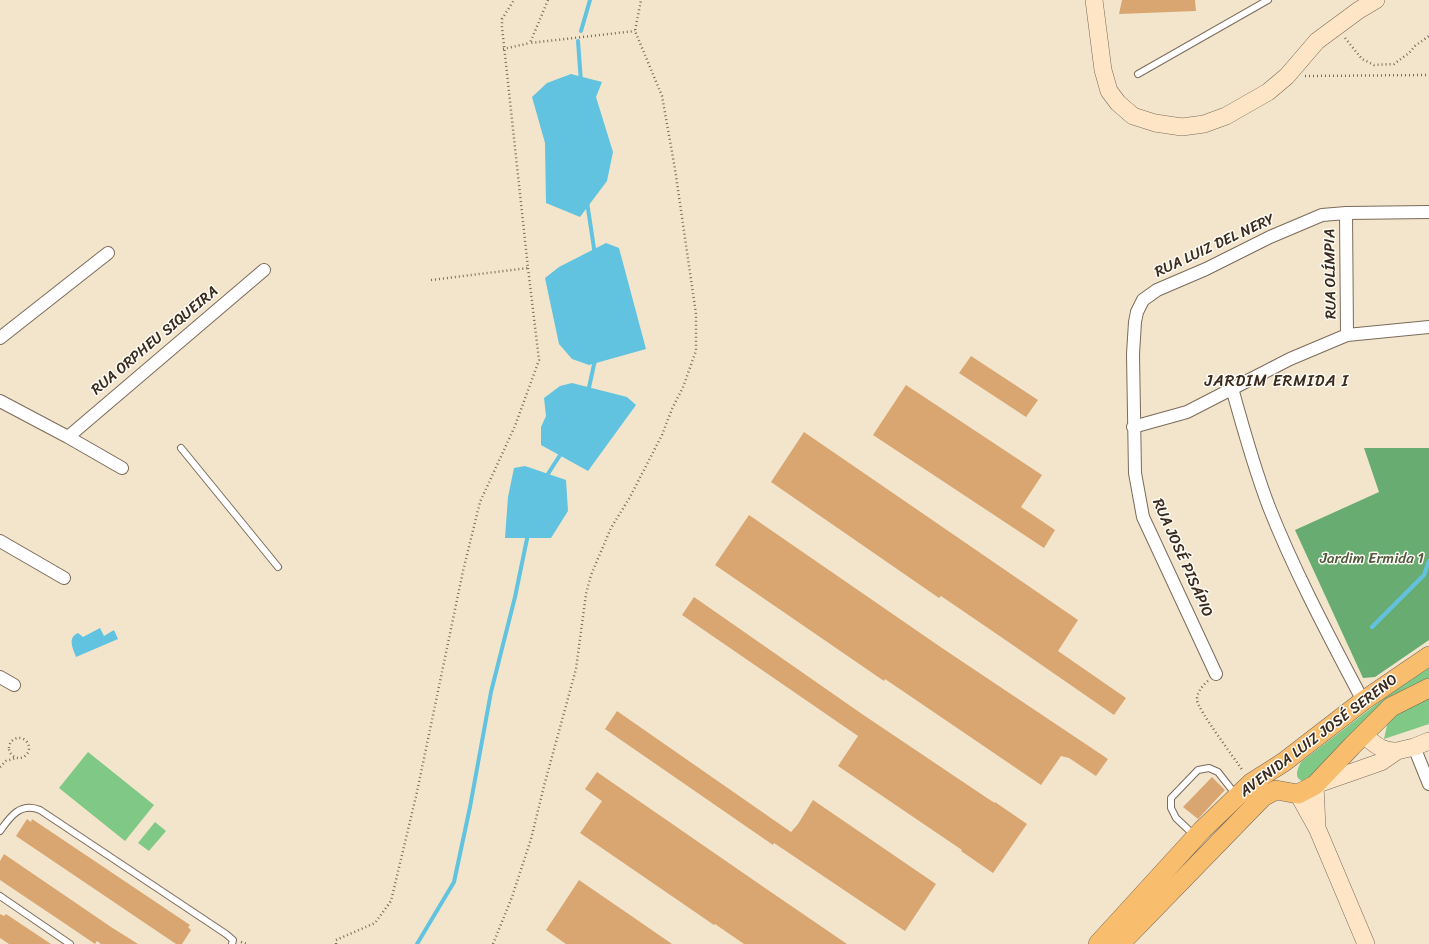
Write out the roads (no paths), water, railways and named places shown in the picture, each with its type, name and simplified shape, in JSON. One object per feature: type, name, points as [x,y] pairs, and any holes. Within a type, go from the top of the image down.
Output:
[{"type":"main road","name":"AVENIDA LUIZ JOSÉ SERENO","points":[[1098,944],[1199,833],[1251,783],[1284,762],[1363,701],[1429,656]]},
{"type":"main road","name":"AVENIDA LUIZ JOSÉ SERENO","points":[[1120,944],[1263,797],[1276,790],[1298,794],[1315,785],[1391,707],[1429,688]]},
{"type":"main road","points":[[1284,762],[1286,777],[1298,794]]},
{"type":"main road","points":[[1199,833],[1216,844]]},
{"type":"street","points":[[1094,0],[1103,70],[1109,91],[1118,103],[1133,116],[1155,123],[1182,127],[1204,124],[1226,116],[1268,92],[1287,76],[1317,41],[1359,10],[1376,0]]},
{"type":"street","name":"RUA LUIZ DEL NERY","points":[[1133,427],[1133,354],[1135,322],[1137,312],[1144,300],[1157,290],[1206,269],[1270,237],[1322,216],[1346,213],[1429,212]]},
{"type":"street","name":"RUA OLÍMPIA","points":[[1346,213],[1348,335]]},
{"type":"street","points":[[0,338],[108,253]]},
{"type":"street","name":"RUA ORPHEU SIQUEIRA","points":[[68,437],[264,270]]},
{"type":"street","points":[[1133,427],[1187,412],[1290,359],[1348,335],[1429,327]]},
{"type":"street","points":[[1232,388],[1254,467],[1270,508],[1308,593],[1363,701]]},
{"type":"street","points":[[0,401],[122,468]]},
{"type":"street","name":"RUA JOSÉ PISÁPIO","points":[[1133,427],[1135,473],[1143,517],[1216,674]]},
{"type":"street","points":[[0,541],[64,578]]},
{"type":"street","points":[[0,677],[14,685]]},
{"type":"street","points":[[1363,735],[1388,752],[1422,744],[1429,784]]},
{"type":"street","points":[[1317,828],[1315,785],[1381,762],[1397,751]]},
{"type":"street","points":[[1298,794],[1317,828],[1366,944]]},
{"type":"lane","points":[[1138,74],[1268,0]]},
{"type":"lane","points":[[181,448],[278,567]]},
{"type":"lane","points":[[1199,833],[1176,818],[1171,808],[1171,798],[1198,770],[1209,768],[1218,772],[1237,796]]},
{"type":"lane","points":[[0,831],[18,811],[29,807],[40,810],[226,934],[233,940],[232,944]]},
{"type":"lane","points":[[0,896],[70,944]]},
{"type":"water","points":[[571,74],[602,82],[596,97],[613,152],[607,181],[580,217],[546,203],[545,143],[532,97],[547,83]]},
{"type":"water","points":[[606,243],[619,248],[646,349],[589,365],[572,359],[559,344],[545,278],[559,267]]},
{"type":"water","points":[[572,383],[627,397],[636,405],[588,471],[541,445],[541,427],[546,416],[544,398],[560,386]]},
{"type":"water","points":[[525,466],[566,480],[568,511],[551,538],[505,538],[508,497],[514,468]]},
{"type":"water","points":[[100,628],[104,636],[114,630],[118,639],[76,657],[72,647],[72,640],[75,635],[78,633],[83,637]]},
{"type":"waterway","points":[[581,31],[590,0]]},
{"type":"waterway","points":[[578,41],[581,82]]},
{"type":"waterway","points":[[587,202],[595,255]]},
{"type":"waterway","points":[[588,392],[595,360]]},
{"type":"waterway","points":[[546,477],[562,452]]},
{"type":"waterway","points":[[417,944],[454,882],[470,807],[491,692],[515,597],[528,534]]},
{"type":"waterway","points":[[1372,627],[1424,575],[1429,561]]},
{"type":"district","name":"JARDIM ERMIDA I","points":[[1277,382]]},
{"type":"park label","name":"Jardim Ermida 1","points":[[1372,559]]}]
